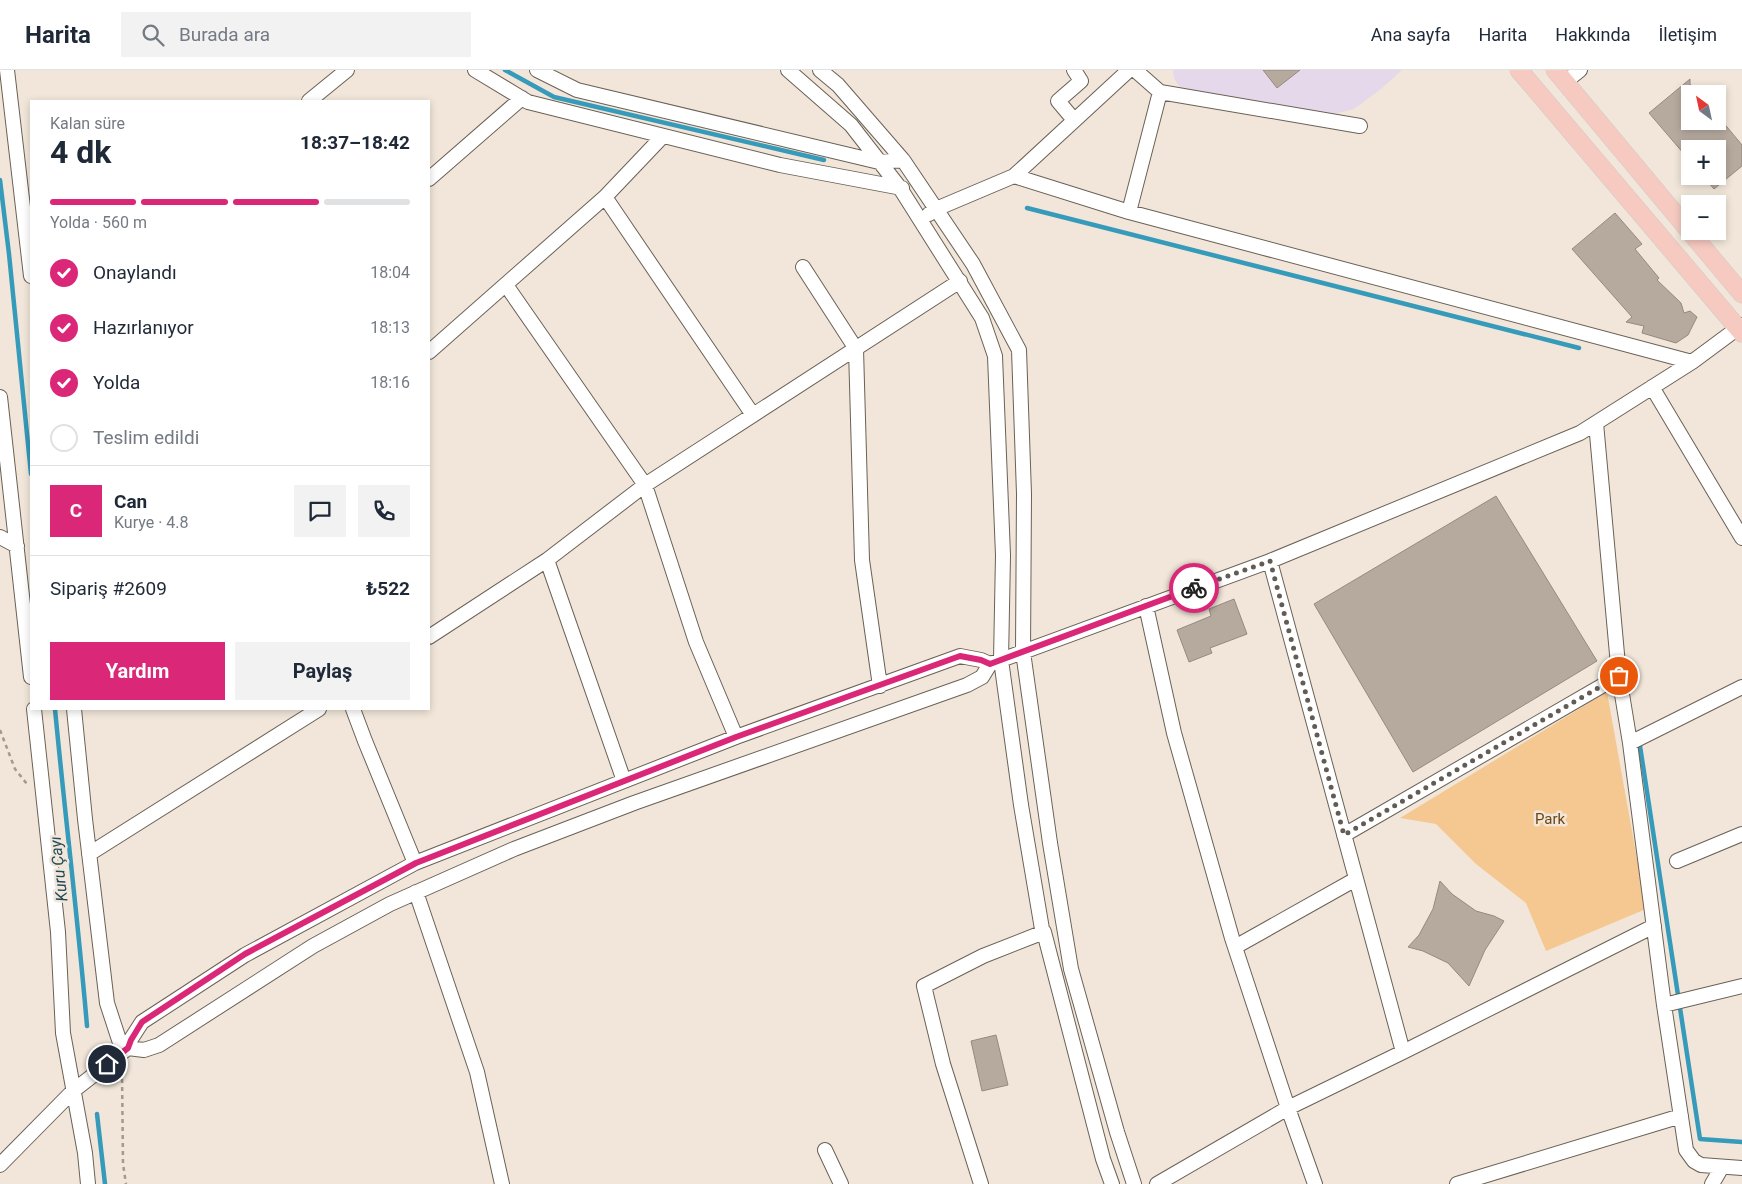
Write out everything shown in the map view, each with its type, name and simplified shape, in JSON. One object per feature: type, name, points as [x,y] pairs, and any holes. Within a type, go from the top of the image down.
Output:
[{"type":"main road","points":[[1519,70],[1741,329]]},
{"type":"main road","points":[[1560,76],[1742,294]]},
{"type":"street","points":[[7,70],[30,267]]},
{"type":"street","points":[[310,100],[347,70]]},
{"type":"street","points":[[475,70],[528,102],[780,165],[900,188],[922,188]]},
{"type":"street","points":[[537,70],[577,90],[879,162],[904,160]]},
{"type":"street","points":[[788,70],[851,125],[900,188],[982,318],[995,356],[1003,555],[995,662],[1042,929],[1103,1159],[1112,1184]]},
{"type":"street","points":[[820,70],[838,85],[904,160],[973,264],[1019,350],[1024,494],[1023,652],[1050,843],[1071,969],[1117,1132],[1134,1184]]},
{"type":"street","points":[[1074,70],[1081,81],[1058,101],[1074,120]]},
{"type":"street","points":[[920,220],[936,209],[1014,176],[1129,70]]},
{"type":"street","points":[[1135,70],[1160,92],[1360,126]]},
{"type":"street","points":[[1560,76],[1580,70]]},
{"type":"street","points":[[1129,212],[1160,92]]},
{"type":"street","points":[[430,178],[522,98]]},
{"type":"street","points":[[430,351],[605,197],[663,136]]},
{"type":"street","points":[[1014,176],[1129,212],[1692,362]]},
{"type":"street","points":[[605,197],[753,415]]},
{"type":"street","points":[[803,268],[856,348],[862,560],[880,686]]},
{"type":"street","points":[[430,636],[547,560],[646,485],[960,281]]},
{"type":"street","points":[[506,285],[646,485],[696,642],[736,737]]},
{"type":"street","points":[[0,1165],[73,1091],[125,1050],[142,1022],[245,954],[416,863],[736,737],[960,656],[995,662],[1270,561],[1580,433],[1741,329]]},
{"type":"street","points":[[1652,387],[1742,538]]},
{"type":"street","points":[[0,402],[30,668]]},
{"type":"street","points":[[1596,423],[1619,676],[1654,926],[1674,1002],[1681,1116],[1686,1150],[1694,1161],[1701,1166],[1742,1168]]},
{"type":"street","points":[[0,536],[17,546]]},
{"type":"street","points":[[547,560],[624,781]]},
{"type":"street","points":[[1270,561],[1402,1052]]},
{"type":"street","points":[[1146,606],[1174,733],[1235,947],[1315,1184]]},
{"type":"street","points":[[125,1050],[144,1050],[159,1045],[313,946],[416,892],[514,849],[634,803],[967,685],[982,677],[995,662]]},
{"type":"street","points":[[1344,835],[1619,676]]},
{"type":"street","points":[[1630,744],[1742,686]]},
{"type":"street","points":[[34,710],[58,932],[62,1033],[85,1153],[88,1184]]},
{"type":"street","points":[[74,710],[106,1004],[125,1050]]},
{"type":"street","points":[[89,854],[317,710]]},
{"type":"street","points":[[353,710],[364,741],[416,863]]},
{"type":"street","points":[[1677,861],[1742,834]]},
{"type":"street","points":[[1235,947],[1356,879]]},
{"type":"street","points":[[416,892],[476,1072],[502,1184]]},
{"type":"street","points":[[1157,1184],[1288,1108],[1654,926]]},
{"type":"street","points":[[981,1184],[943,1064],[924,986],[982,956],[1044,932]]},
{"type":"street","points":[[1674,1002],[1742,986]]},
{"type":"street","points":[[1457,1184],[1681,1116]]},
{"type":"street","points":[[825,1150],[841,1184]]},
{"type":"street","points":[[1712,1184],[1722,1167]]},
{"type":"path","points":[[0,730],[15,769],[44,804]]},
{"type":"path","points":[[125,1050],[123,1164],[126,1184]]},
{"type":"shaded area","points":[[1173,70],[1402,70],[1381,89],[1354,109],[1330,115],[1180,88],[1174,78]]},
{"type":"green space","name":"Park","points":[[1607,692],[1646,909],[1546,951],[1526,903],[1476,864],[1436,824],[1400,818]]},
{"type":"building","points":[[1263,70],[1300,70],[1277,88]]},
{"type":"building","points":[[1690,79],[1691,85],[1683,85]]},
{"type":"building","points":[[1681,86],[1681,130],[1726,130],[1726,126],[1742,145],[1742,166],[1726,179],[1726,140],[1681,140],[1681,150],[1649,113]]},
{"type":"building","points":[[1711,185],[1719,185],[1714,189]]},
{"type":"building","points":[[1615,213],[1642,244],[1635,249],[1659,278],[1657,280],[1681,303],[1684,313],[1690,311],[1697,317],[1688,335],[1676,343],[1642,333],[1644,326],[1626,322],[1632,317],[1572,249]]},
{"type":"building","points":[[1496,496],[1597,661],[1413,772],[1314,604]]},
{"type":"building","points":[[1234,599],[1247,634],[1210,648],[1212,653],[1189,662],[1177,630],[1211,616],[1209,609]]},
{"type":"building","points":[[1440,881],[1452,894],[1476,911],[1504,921],[1485,950],[1469,986],[1448,963],[1423,951],[1408,947],[1419,935],[1433,909]]},
{"type":"building","points":[[996,1035],[1008,1085],[982,1091],[971,1041]]},
{"type":"waterway","points":[[505,70],[554,97],[824,160]]},
{"type":"waterway","name":"Kuru Çayı","points":[[0,180],[30,464]]},
{"type":"waterway","points":[[1027,208],[1579,348]]},
{"type":"waterway","name":"Kuru Çayı","points":[[55,710],[87,1026]]},
{"type":"waterway","points":[[1640,746],[1700,1139],[1742,1142]]},
{"type":"waterway","name":"Kuru Çayı","points":[[97,1114],[105,1184]]},
{"type":"way so far","points":[[1194,588],[1270,561],[1344,835],[1619,676]]},
{"type":"route","points":[[107,1064],[128,1048],[142,1022],[245,954],[416,863],[736,737],[960,656],[981,660],[990,664],[1194,588]]}]
